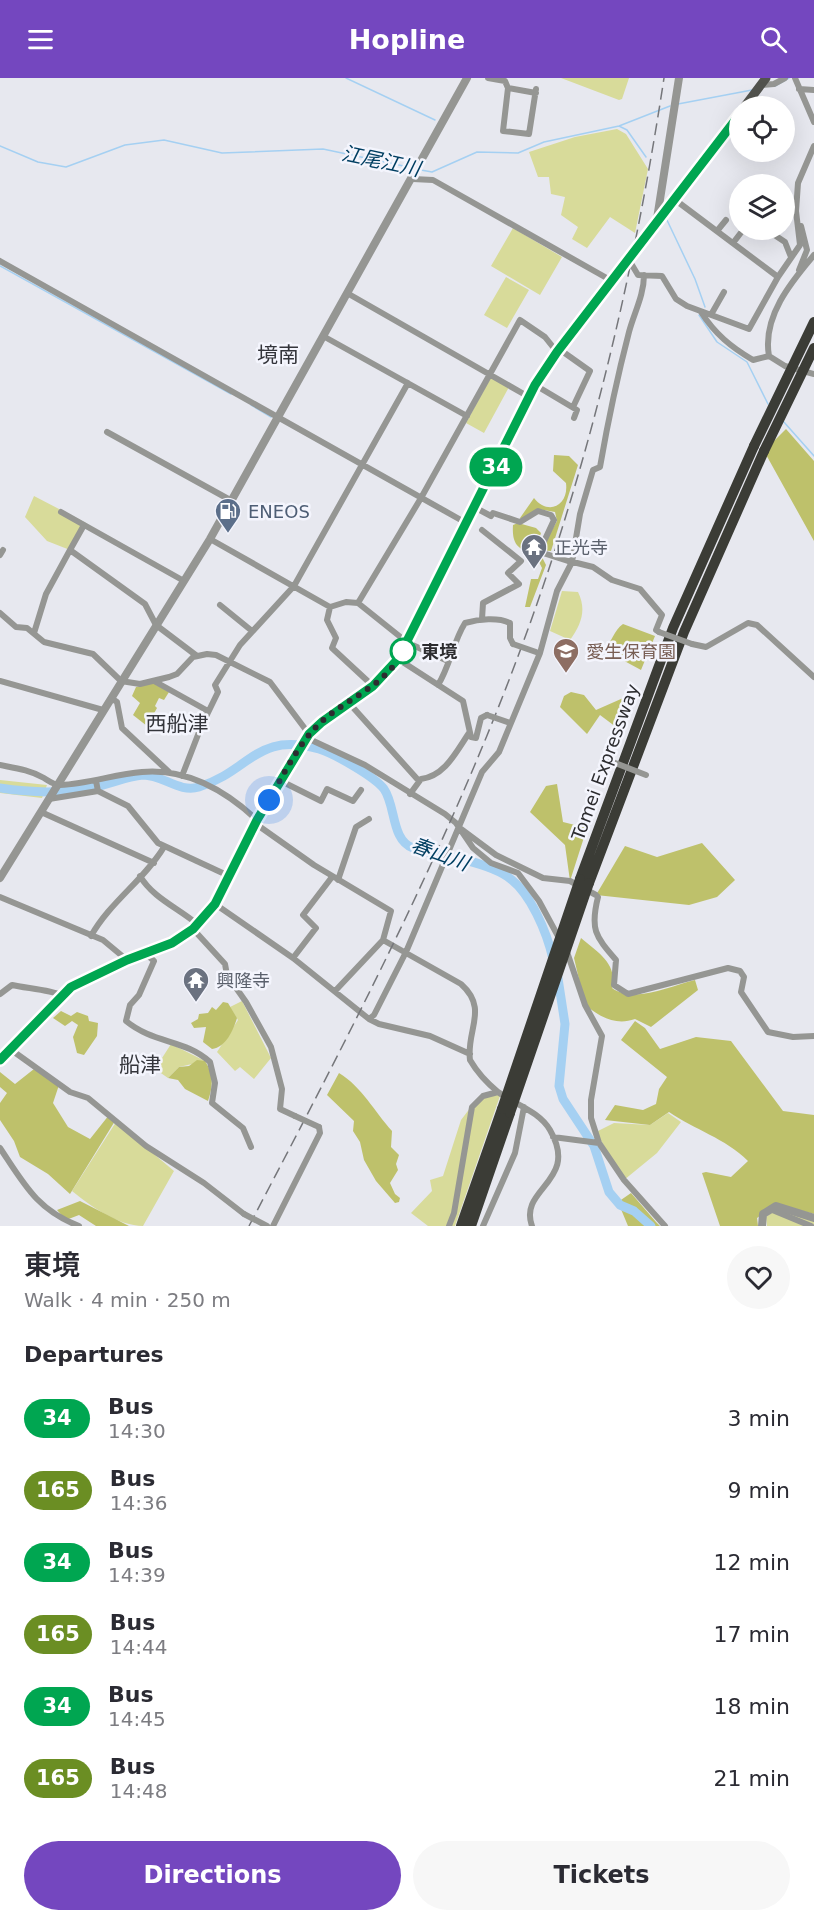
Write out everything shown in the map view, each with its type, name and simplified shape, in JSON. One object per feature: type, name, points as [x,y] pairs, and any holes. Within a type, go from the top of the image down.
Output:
[{"type":"highway","name":"Tomei Expressway","points":[[471,1226],[506,1111],[584,881],[759,448],[814,322]]},
{"type":"highway","name":"Tomei Expressway","points":[[759,448],[814,348]]},
{"type":"highway","name":"Tomei Expressway","points":[[461,1226],[506,1111]]},
{"type":"main road","points":[[753,96],[764,81]]},
{"type":"main road","points":[[0,1060],[60,995],[71,987],[127,960],[172,943],[195,926],[215,904],[256,822],[305,741],[322,722],[373,686],[398,659],[408,643],[535,385],[558,351],[729,128]]},
{"type":"street","points":[[0,878],[210,540],[414,177],[467,78]]},
{"type":"street","points":[[488,78],[505,81],[508,88],[503,131],[529,134],[536,91],[508,88]]},
{"type":"street","points":[[661,218],[658,204],[679,78]]},
{"type":"street","points":[[764,81],[780,82],[785,78]]},
{"type":"street","points":[[795,78],[814,122]]},
{"type":"street","points":[[799,88],[814,90]]},
{"type":"street","points":[[629,260],[638,274],[662,276],[676,299],[701,312],[712,313],[749,329],[778,277],[800,245],[798,183],[814,146]]},
{"type":"street","points":[[414,177],[433,180],[612,280]]},
{"type":"street","points":[[675,199],[778,277]]},
{"type":"street","points":[[717,231],[726,220]]},
{"type":"street","points":[[769,356],[769,324],[799,270],[807,250],[806,240],[798,224]]},
{"type":"street","points":[[782,240],[791,256]]},
{"type":"street","points":[[799,270],[814,255]]},
{"type":"street","points":[[0,261],[468,524]]},
{"type":"street","points":[[369,1019],[374,1016],[405,952],[482,772],[499,752],[538,652],[557,591],[570,561],[580,514],[593,470],[600,467],[607,420],[631,322],[644,288],[644,275]]},
{"type":"street","points":[[712,313],[724,292]]},
{"type":"street","points":[[347,293],[491,373],[529,397]]},
{"type":"street","points":[[701,312],[714,332],[753,360],[769,356],[784,366],[814,374]]},
{"type":"street","points":[[358,603],[374,580],[421,498],[520,320],[545,337],[558,351],[590,371],[573,407]]},
{"type":"street","points":[[323,336],[467,416]]},
{"type":"street","points":[[182,776],[218,692],[214,685],[252,631],[257,629],[294,586],[408,383]]},
{"type":"street","points":[[535,385],[577,410],[574,418]]},
{"type":"street","points":[[107,432],[232,501]]},
{"type":"street","points":[[476,508],[520,522],[538,512],[551,515],[554,520],[540,550],[543,553],[593,567],[612,580],[640,589],[662,615],[656,630],[659,632],[706,647],[748,623],[757,625],[814,677]]},
{"type":"street","points":[[61,512],[184,581]]},
{"type":"street","points":[[34,633],[46,594],[84,525]]},
{"type":"street","points":[[482,530],[521,561],[508,573],[519,584],[483,603],[482,619]]},
{"type":"street","points":[[210,540],[330,607],[346,602],[358,603],[408,643],[448,661]]},
{"type":"street","points":[[70,550],[145,604],[156,625],[197,656]]},
{"type":"street","points":[[220,605],[252,631]]},
{"type":"street","points":[[330,607],[327,620],[336,638],[332,648],[373,686]]},
{"type":"street","points":[[0,613],[16,627],[27,628],[44,642],[93,654],[121,681],[140,684],[177,674],[197,656],[207,654],[216,655],[270,682],[305,741],[365,765],[446,814],[473,848],[491,862],[518,873],[539,900],[571,958],[585,1005],[602,1036],[591,1100],[591,1118],[599,1143],[624,1180],[665,1226]]},
{"type":"street","points":[[438,685],[447,670],[448,661],[465,622],[482,619],[510,623],[510,638],[513,644],[538,652]]},
{"type":"street","points":[[398,659],[462,701],[471,737],[476,738],[481,718],[487,715],[511,723]]},
{"type":"street","points":[[154,680],[208,711]]},
{"type":"street","points":[[0,681],[103,710]]},
{"type":"street","points":[[111,698],[117,702],[119,719],[129,738],[169,772]]},
{"type":"street","points":[[349,703],[418,781]]},
{"type":"street","points":[[410,794],[418,781],[433,777],[445,767],[469,733]]},
{"type":"street","points":[[610,761],[646,775]]},
{"type":"street","points":[[0,765],[35,772],[56,786],[141,772],[169,772],[211,785],[242,806],[256,822],[335,878],[391,911],[383,940],[336,990]]},
{"type":"street","points":[[96,781],[98,791]]},
{"type":"street","points":[[280,781],[321,801],[327,789],[353,801],[361,790]]},
{"type":"street","points":[[49,799],[98,791],[128,806],[153,839],[164,847],[229,876]]},
{"type":"street","points":[[41,812],[154,863]]},
{"type":"street","points":[[293,958],[316,928],[303,915],[335,878],[356,827],[369,819]]},
{"type":"street","points":[[459,828],[496,855],[543,878],[570,881],[598,897],[592,918],[594,928],[601,942],[616,960],[614,985],[620,991],[628,994],[728,968],[740,971],[744,977],[741,993],[768,1032],[793,1037],[814,1036]]},
{"type":"street","points":[[91,936],[102,916],[154,863],[164,847]]},
{"type":"street","points":[[140,876],[156,896],[177,908],[195,926],[225,964],[227,975],[246,1002],[271,1047],[282,1089],[280,1109],[319,1127],[320,1133],[273,1226]]},
{"type":"street","points":[[0,897],[103,940],[127,960]]},
{"type":"street","points":[[215,904],[336,990],[369,1019],[379,1024],[430,1036],[470,1054]]},
{"type":"street","points":[[383,940],[461,984],[471,993],[476,1007],[470,1054],[475,1068],[498,1092],[524,1107],[550,1129],[559,1167],[546,1186],[535,1194],[532,1206],[532,1226]]},
{"type":"street","points":[[145,953],[154,961],[140,995],[130,1005],[126,1021],[142,1034],[182,1045],[210,1062],[215,1083],[212,1103],[243,1128],[251,1147]]},
{"type":"street","points":[[0,994],[12,985],[60,995]]},
{"type":"street","points":[[10,1049],[70,1092],[88,1098],[146,1146],[204,1183],[244,1214],[267,1226]]},
{"type":"street","points":[[449,1226],[454,1213],[471,1107],[483,1096],[498,1092]]},
{"type":"street","points":[[483,1226],[515,1153],[524,1107]]},
{"type":"street","points":[[553,1137],[599,1143]]},
{"type":"street","points":[[0,1148],[39,1202],[57,1218],[79,1226]]},
{"type":"street","points":[[762,1226],[763,1214],[776,1206],[814,1218]]},
{"type":"street","points":[[770,1209],[812,1226]]},
{"type":"green space","points":[[561,78],[629,78],[622,99],[619,100]]},
{"type":"green space","points":[[617,129],[626,134],[648,169],[635,233],[610,217],[587,248],[572,239],[578,227],[561,215],[565,197],[551,194],[549,177],[538,177],[529,152],[575,137]]},
{"type":"green space","points":[[513,228],[562,257],[540,295],[491,266]]},
{"type":"green space","points":[[506,277],[529,290],[507,328],[484,315]]},
{"type":"green space","points":[[491,377],[509,387],[484,433],[466,423]]},
{"type":"green space","points":[[786,429],[814,461],[814,541],[764,451]]},
{"type":"green space","points":[[554,455],[569,456],[578,465],[551,551],[541,550],[557,521],[555,512],[538,509],[522,520],[520,518],[534,498],[545,506],[551,507],[561,503],[564,498],[566,483],[553,471]]},
{"type":"green space","points":[[34,496],[86,523],[70,550],[47,541],[25,517]]},
{"type":"green space","points":[[518,523],[536,528],[541,533],[537,546],[532,551],[522,549],[516,543],[513,525]]},
{"type":"green space","points":[[536,556],[542,557],[546,565],[530,607],[525,607],[531,579],[538,579],[542,568]]},
{"type":"green space","points":[[562,591],[578,592],[582,605],[580,623],[570,640],[550,631]]},
{"type":"green space","points":[[623,624],[655,636],[641,670],[604,650],[617,629]]},
{"type":"green space","points":[[153,683],[169,692],[164,700],[159,698],[155,706],[157,708],[147,726],[133,715],[140,703],[132,696],[136,687]]},
{"type":"green space","points":[[571,692],[584,695],[596,710],[630,695],[616,727],[600,715],[587,734],[560,707],[564,696]]},
{"type":"green space","points":[[0,780],[47,785],[42,798],[0,793]]},
{"type":"green space","points":[[557,784],[563,822],[587,828],[570,881],[565,845],[530,812],[546,786]]},
{"type":"green space","points":[[702,843],[735,880],[717,897],[689,905],[596,895],[625,846],[657,857]]},
{"type":"green space","points":[[581,938],[605,959],[612,972],[612,988],[621,992],[641,994],[695,980],[698,990],[651,1027],[635,1019],[615,1021],[602,1017],[585,1005],[574,958]]},
{"type":"green space","points":[[242,1001],[271,1058],[254,1079],[240,1067],[235,1071],[217,1052],[238,1020],[230,1007]]},
{"type":"green space","points":[[223,1002],[228,1003],[237,1018],[225,1042],[212,1049],[203,1042],[206,1027],[194,1028],[191,1023],[198,1019],[199,1014],[208,1013],[212,1007],[216,1010]]},
{"type":"green space","points":[[61,1011],[71,1016],[77,1012],[88,1016],[89,1021],[98,1023],[97,1036],[84,1055],[77,1053],[73,1037],[78,1025],[72,1021],[65,1026],[53,1018]]},
{"type":"green space","points":[[635,1021],[645,1028],[660,1049],[696,1037],[731,1041],[783,1111],[814,1115],[814,1214],[777,1204],[757,1218],[758,1226],[720,1226],[702,1173],[731,1177],[748,1161],[730,1146],[669,1112],[650,1125],[605,1120],[615,1105],[643,1110],[656,1104],[659,1089],[667,1077],[621,1040]]},
{"type":"green space","points":[[171,1044],[205,1061],[179,1067],[168,1078],[155,1069]]},
{"type":"green space","points":[[197,1060],[205,1061],[210,1071],[212,1085],[208,1101],[185,1089],[178,1080],[168,1078],[179,1067],[189,1066]]},
{"type":"green space","points":[[34,1069],[59,1085],[53,1103],[68,1127],[90,1139],[109,1115],[115,1121],[70,1194],[48,1174],[20,1157],[14,1141],[0,1120],[0,1103],[7,1093],[0,1087],[0,1072],[15,1084]]},
{"type":"green space","points":[[339,1073],[361,1092],[392,1131],[391,1147],[399,1155],[396,1164],[398,1170],[390,1183],[395,1194],[400,1198],[399,1202],[395,1203],[376,1181],[364,1160],[360,1142],[353,1131],[354,1121],[327,1095]]},
{"type":"green space","points":[[501,1093],[455,1226],[428,1226],[411,1213],[432,1191],[430,1180],[443,1176],[461,1120],[477,1099]]},
{"type":"green space","points":[[668,1113],[681,1122],[657,1153],[624,1180],[596,1132],[614,1123],[650,1125]]},
{"type":"green space","points":[[116,1122],[174,1171],[143,1226],[115,1219],[96,1209],[72,1191]]},
{"type":"green space","points":[[631,1193],[660,1226],[628,1226],[618,1202]]},
{"type":"green space","points":[[80,1201],[129,1226],[96,1226],[79,1215],[66,1220],[57,1210]]},
{"type":"green space","points":[[774,1211],[814,1218],[814,1226],[767,1226],[766,1217]]},
{"type":"waterway","points":[[346,78],[435,120]]},
{"type":"waterway","name":"江尾江川","points":[[775,86],[789,78]]},
{"type":"waterway","name":"江尾江川","points":[[678,104],[752,90]]},
{"type":"waterway","name":"江尾江川","points":[[421,170],[432,172],[477,152],[518,153],[544,142],[619,126],[670,106]]},
{"type":"waterway","points":[[619,126],[627,130],[646,157]]},
{"type":"waterway","name":"江尾江川","points":[[0,146],[38,162],[66,167],[125,145],[164,140],[222,153],[323,149],[413,168]]},
{"type":"waterway","points":[[666,218],[695,279],[705,307]]},
{"type":"waterway","points":[[0,266],[231,394]]},
{"type":"waterway","points":[[699,315],[717,342],[747,362],[768,404]]},
{"type":"waterway","points":[[251,405],[271,417]]},
{"type":"waterway","points":[[783,421],[814,456]]},
{"type":"waterway","name":"春山川","points":[[0,788],[36,792],[71,791],[143,775],[192,788],[216,780],[267,749],[281,745],[319,749],[354,766],[384,789],[397,830],[406,844],[418,850],[489,867],[503,873],[516,884],[537,914],[553,959]]},
{"type":"waterway","name":"春山川","points":[[557,972],[565,1024],[559,1086],[563,1099],[594,1146],[609,1192],[620,1205],[634,1211],[651,1226]]},
{"type":"railway","points":[[249,1226],[324,1082],[431,864],[495,716],[524,640],[570,502],[608,362],[625,292],[664,78]]},
{"type":"bus line","name":"34","points":[[0,1060],[60,995],[71,987],[127,960],[180,939],[193,929],[211,909],[257,820],[307,738],[322,722],[385,676],[408,643],[535,385],[557,352],[729,128]]},
{"type":"place","name":"ENEOS","points":[[228,534]]},
{"type":"place","name":"正光寺","points":[[534,570]]},
{"type":"place","name":"東境","points":[[403,651]]},
{"type":"place","name":"愛生保育園","points":[[566,674]]},
{"type":"place","name":"興隆寺","points":[[196,1003]]},
{"type":"district","name":"境南","points":[[278,355]]},
{"type":"district","name":"西船津","points":[[177,724]]},
{"type":"district","name":"船津","points":[[140,1065]]},
{"type":"route","points":[[269,800],[309,734],[385,676],[403,651]]}]
